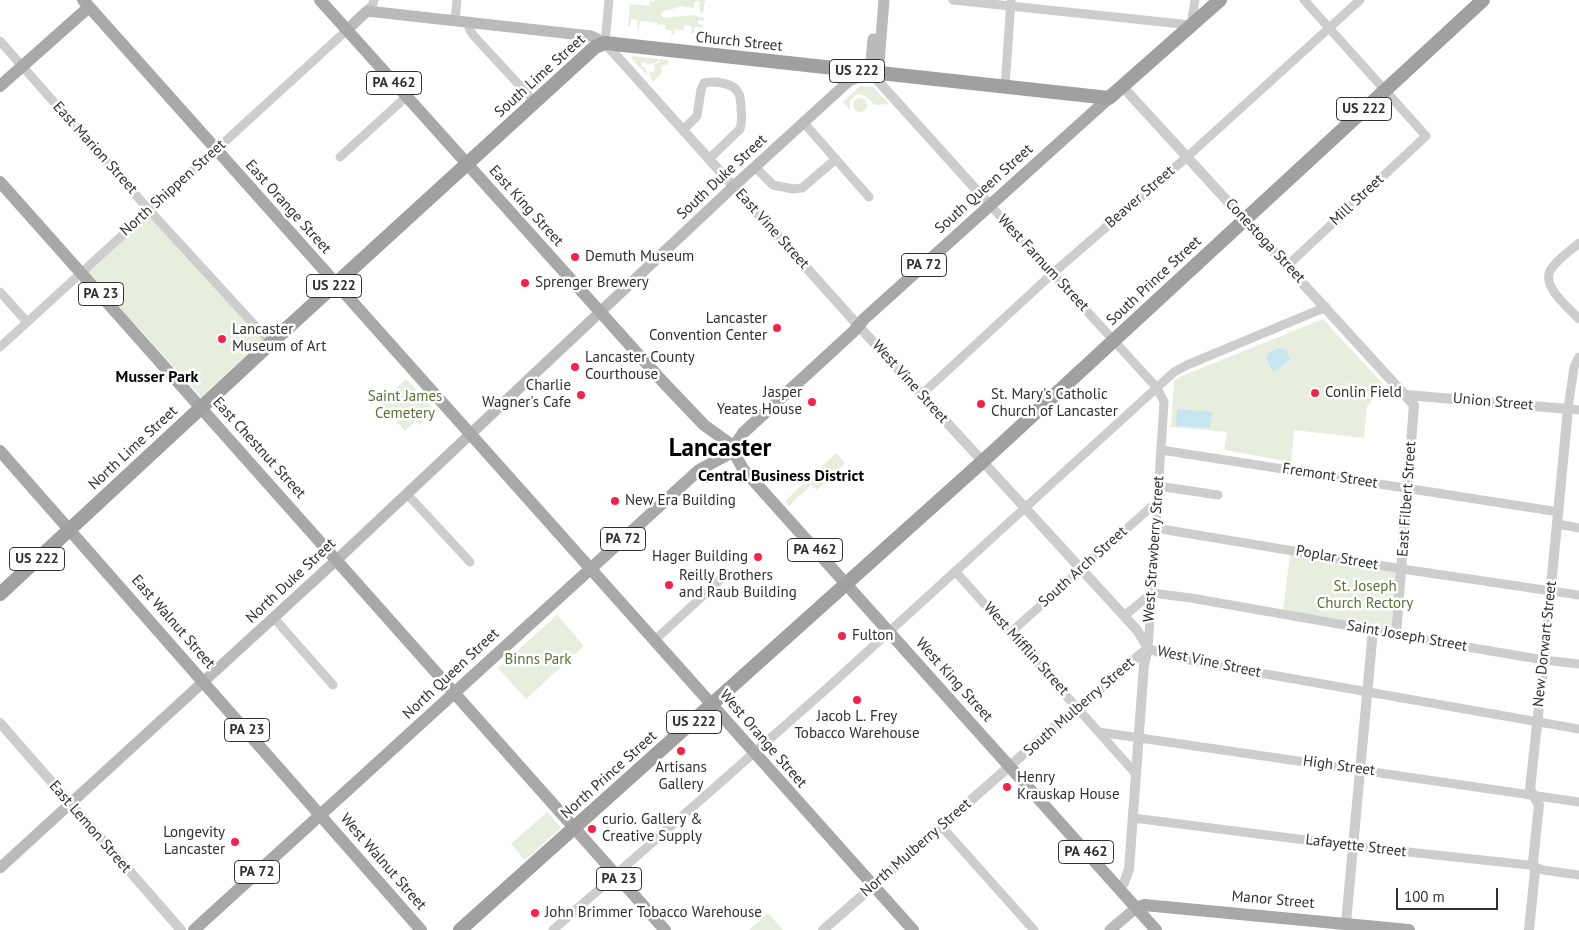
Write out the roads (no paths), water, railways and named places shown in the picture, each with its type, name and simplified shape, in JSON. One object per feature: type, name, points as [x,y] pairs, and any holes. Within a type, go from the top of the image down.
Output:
[{"type":"highway","name":"South Queen Street","points":[[1109,98],[1220,0]]},
{"type":"highway","name":"South Prince Street","points":[[846,585],[1114,341],[1483,0]]},
{"type":"highway","name":"Church Street","points":[[605,43],[1109,98]]},
{"type":"highway","name":"South Lime Street","points":[[467,165],[595,46],[605,43]]},
{"type":"highway","name":"North Lime Street","points":[[2,589],[467,165]]},
{"type":"highway","name":"North Prince Street","points":[[460,930],[846,585]]},
{"type":"main road","name":"East King Street","points":[[320,0],[700,422],[723,438],[733,449]]},
{"type":"main road","points":[[870,72],[877,0]]},
{"type":"main road","points":[[870,72],[878,63],[884,0]]},
{"type":"main road","points":[[0,86],[89,2]]},
{"type":"main road","name":"East Orange Street","points":[[89,2],[216,149],[589,570]]},
{"type":"main road","points":[[347,30],[367,11]]},
{"type":"main road","name":"Church Street","points":[[367,11],[591,36],[605,43]]},
{"type":"main road","name":"South Duke Street","points":[[600,312],[849,81],[870,72]]},
{"type":"main road","name":"South Queen Street","points":[[733,449],[742,433],[1109,98]]},
{"type":"main road","name":"East Chestnut Street","points":[[0,182],[454,693]]},
{"type":"main road","name":"North Duke Street","points":[[0,868],[407,494],[600,312]]},
{"type":"main road","name":"North Queen Street","points":[[194,930],[699,470],[722,458],[733,449]]},
{"type":"main road","name":"West King Street","points":[[733,449],[743,469],[1156,930]]},
{"type":"main road","name":"East Walnut Street","points":[[0,450],[321,815]]},
{"type":"main road","name":"West Orange Street","points":[[589,570],[655,640],[913,930]]},
{"type":"main road","name":"PA 23","points":[[454,693],[665,930]]},
{"type":"main road","name":"West Walnut Street","points":[[321,815],[421,930]]},
{"type":"main road","name":"Manor Street","points":[[1136,908],[1144,905],[1346,926],[1409,930]]},
{"type":"main road","points":[[1110,930],[1136,908]]},
{"type":"street","points":[[367,11],[374,0]]},
{"type":"street","points":[[454,20],[457,0]]},
{"type":"street","name":"South Lime Street","points":[[605,43],[609,0]]},
{"type":"street","points":[[953,0],[1011,3],[1191,25],[1195,0]]},
{"type":"street","points":[[1304,0],[1385,90]]},
{"type":"street","name":"Beaver Street","points":[[921,394],[1053,273],[1187,157],[1360,0]]},
{"type":"street","points":[[1005,87],[1011,3]]},
{"type":"street","points":[[470,22],[469,28],[473,35],[535,102]]},
{"type":"street","name":"North Shippen Street","points":[[0,347],[347,30]]},
{"type":"street","name":"East Marion Street","points":[[0,41],[149,210],[270,343]]},
{"type":"street","name":"East Vine Street","points":[[605,43],[858,326]]},
{"type":"street","points":[[870,72],[990,205]]},
{"type":"street","points":[[683,130],[697,116],[704,83],[730,85],[737,90],[741,101],[742,123],[740,129],[709,158]]},
{"type":"street","name":"Conestoga Street","points":[[1122,86],[1407,395]]},
{"type":"street","name":"Mill Street","points":[[1288,265],[1426,136],[1385,90]]},
{"type":"street","points":[[340,157],[406,97]]},
{"type":"street","points":[[804,122],[869,197]]},
{"type":"street","points":[[755,167],[773,185],[798,189],[807,186],[836,159]]},
{"type":"street","name":"West Farnum Street","points":[[990,205],[1157,388]]},
{"type":"street","points":[[1579,244],[1551,269],[1548,278],[1550,287],[1579,319]]},
{"type":"street","points":[[0,292],[27,322]]},
{"type":"street","points":[[553,930],[889,632],[1180,368],[1326,307]]},
{"type":"street","name":"West Vine Street","points":[[858,326],[1138,630],[1148,648],[1162,654],[1200,662],[1579,729]]},
{"type":"street","name":"New Dorwart Street","points":[[1529,930],[1539,806],[1530,789],[1558,512],[1574,409],[1574,366],[1579,357]]},
{"type":"street","name":"West Strawberry Street","points":[[1119,888],[1124,883],[1128,873],[1144,665],[1148,648],[1164,402],[1157,388]]},
{"type":"street","name":"Union Street","points":[[1407,395],[1574,409]]},
{"type":"street","name":"East Filbert Street","points":[[1396,635],[1414,404],[1407,395]]},
{"type":"street","name":"Fremont Street","points":[[1161,450],[1558,512]]},
{"type":"street","points":[[1158,486],[1218,495]]},
{"type":"street","points":[[407,494],[470,562]]},
{"type":"street","name":"South Arch Street","points":[[1011,632],[1151,507],[1157,505]]},
{"type":"street","points":[[1558,524],[1579,528]]},
{"type":"street","name":"Poplar Street","points":[[1155,528],[1402,569],[1579,594]]},
{"type":"street","name":"West Mifflin Street","points":[[955,571],[1136,774]]},
{"type":"street","points":[[655,640],[721,579]]},
{"type":"street","points":[[1124,616],[1152,593]]},
{"type":"street","name":"Saint Joseph Street","points":[[1152,593],[1191,598],[1544,660],[1579,664]]},
{"type":"street","points":[[274,617],[333,685]]},
{"type":"street","points":[[1346,926],[1373,630]]},
{"type":"street","name":"South Mulberry Street","points":[[1009,767],[1148,648]]},
{"type":"street","name":"East Lemon Street","points":[[0,723],[180,930]]},
{"type":"street","name":"High Street","points":[[1099,732],[1579,802]]},
{"type":"street","name":"North Mulberry Street","points":[[823,930],[1009,767]]},
{"type":"street","name":"Lafayette Street","points":[[1133,818],[1534,867],[1579,875]]},
{"type":"street","points":[[942,827],[1034,930]]},
{"type":"water","points":[[1279,348],[1286,350],[1290,360],[1273,372],[1266,358],[1268,353]]},
{"type":"water","points":[[1177,409],[1212,412],[1210,428],[1176,426]]},
{"type":"place","name":"Demuth Museum","points":[[575,257]]},
{"type":"place","name":"Sprenger Brewery","points":[[525,283]]},
{"type":"place","name":"Lancaster Convention Center","points":[[777,328]]},
{"type":"place","name":"Lancaster Museum of Art","points":[[222,339]]},
{"type":"place","name":"Lancaster County Courthouse","points":[[575,367]]},
{"type":"place","name":"Conlin Field","points":[[1315,393]]},
{"type":"place","name":"Charlie Wagner's Cafe","points":[[581,395]]},
{"type":"place","name":"Jasper Yeates House","points":[[812,402]]},
{"type":"place","name":"St. Mary's Catholic Church of Lancaster","points":[[981,404]]},
{"type":"place","name":"New Era Building","points":[[615,501]]},
{"type":"place","name":"Hager Building","points":[[758,557]]},
{"type":"place","name":"Reilly Brothers and Raub Building","points":[[669,585]]},
{"type":"place","name":"Fulton","points":[[842,636]]},
{"type":"place","name":"Jacob L. Frey Tobacco Warehouse","points":[[857,700]]},
{"type":"place","name":"Artisans Gallery","points":[[681,751]]},
{"type":"place","name":"Henry Krauskap House","points":[[1007,787]]},
{"type":"place","name":"curio. Gallery & Creative Supply","points":[[592,829]]},
{"type":"place","name":"Longevity Lancaster","points":[[235,842]]},
{"type":"place","name":"John Brimmer Tobacco Warehouse","points":[[535,913]]},
{"type":"district","name":"Musser Park","points":[[157,377]]},
{"type":"district","name":"Lancaster","points":[[720,449]]},
{"type":"district","name":"Central Business District","points":[[781,476]]},
{"type":"park label","name":"Saint James Cemetery","points":[[405,406]]},
{"type":"park label","name":"St. Joseph Church Rectory","points":[[1365,596]]},
{"type":"park label","name":"Binns Park","points":[[538,660]]}]
